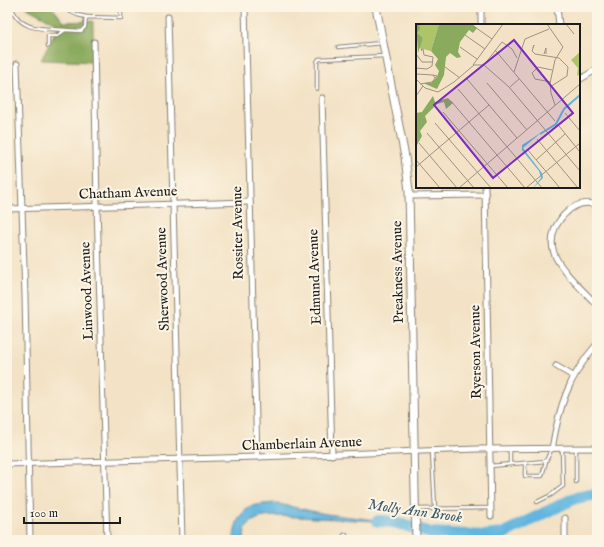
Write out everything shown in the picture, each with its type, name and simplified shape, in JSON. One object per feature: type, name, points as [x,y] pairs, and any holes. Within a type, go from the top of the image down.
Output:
[{"type":"main road","name":"Preakness Avenue","points":[[376,7],[405,157],[409,196],[416,539]]},
{"type":"street","name":"Rossiter Avenue","points":[[245,7],[257,457]]},
{"type":"street","points":[[481,7],[481,24]]},
{"type":"street","points":[[557,7],[559,24]]},
{"type":"street","name":"Sherwood Avenue","points":[[168,17],[182,540]]},
{"type":"street","name":"Linwood Avenue","points":[[94,42],[96,206],[107,540]]},
{"type":"street","points":[[17,64],[25,296],[30,540]]},
{"type":"street","points":[[580,79],[597,69]]},
{"type":"street","name":"Edmund Avenue","points":[[322,98],[332,455]]},
{"type":"street","name":"Ryerson Avenue","points":[[485,188],[491,516]]},
{"type":"street","points":[[409,196],[486,195]]},
{"type":"street","name":"Chatham Avenue","points":[[7,209],[250,202]]},
{"type":"street","points":[[597,205],[578,205],[564,214],[555,230],[552,246],[556,258],[564,270],[597,305]]},
{"type":"street","points":[[552,449],[560,412],[573,376],[580,364],[596,347]]},
{"type":"street","points":[[556,366],[573,376]]},
{"type":"street","name":"Chamberlain Avenue","points":[[7,464],[180,460],[490,449],[597,448]]},
{"type":"street","points":[[565,518],[565,540]]},
{"type":"lane","points":[[13,7],[12,9],[16,18],[28,27],[81,31],[85,27],[86,17]]},
{"type":"lane","points":[[61,7],[86,17],[121,18],[121,7]]},
{"type":"lane","points":[[48,46],[48,36],[57,36],[65,30]]},
{"type":"lane","points":[[338,47],[383,43]]},
{"type":"lane","points":[[317,89],[317,62],[319,59],[385,56]]},
{"type":"lane","points":[[510,449],[510,464]]},
{"type":"lane","points":[[525,463],[525,476],[542,476],[546,461],[552,449]]},
{"type":"lane","points":[[537,502],[551,495],[563,486],[562,449]]},
{"type":"lane","points":[[576,449],[576,482]]},
{"type":"lane","points":[[432,451],[435,508]]},
{"type":"lane","points":[[490,466],[546,461]]},
{"type":"lane","points":[[416,509],[491,508]]},
{"type":"green space","points":[[25,7],[52,7],[64,22],[93,21],[93,62],[41,60],[59,25]]},
{"type":"water","points":[[274,503],[326,514],[394,522],[278,516],[264,517],[256,519],[245,528],[244,540],[234,540],[235,531],[242,513],[255,505]]},
{"type":"waterway","name":"Molly Ann Brook","points":[[378,521],[394,522],[431,533],[485,536],[502,534],[575,498],[597,494]]}]
